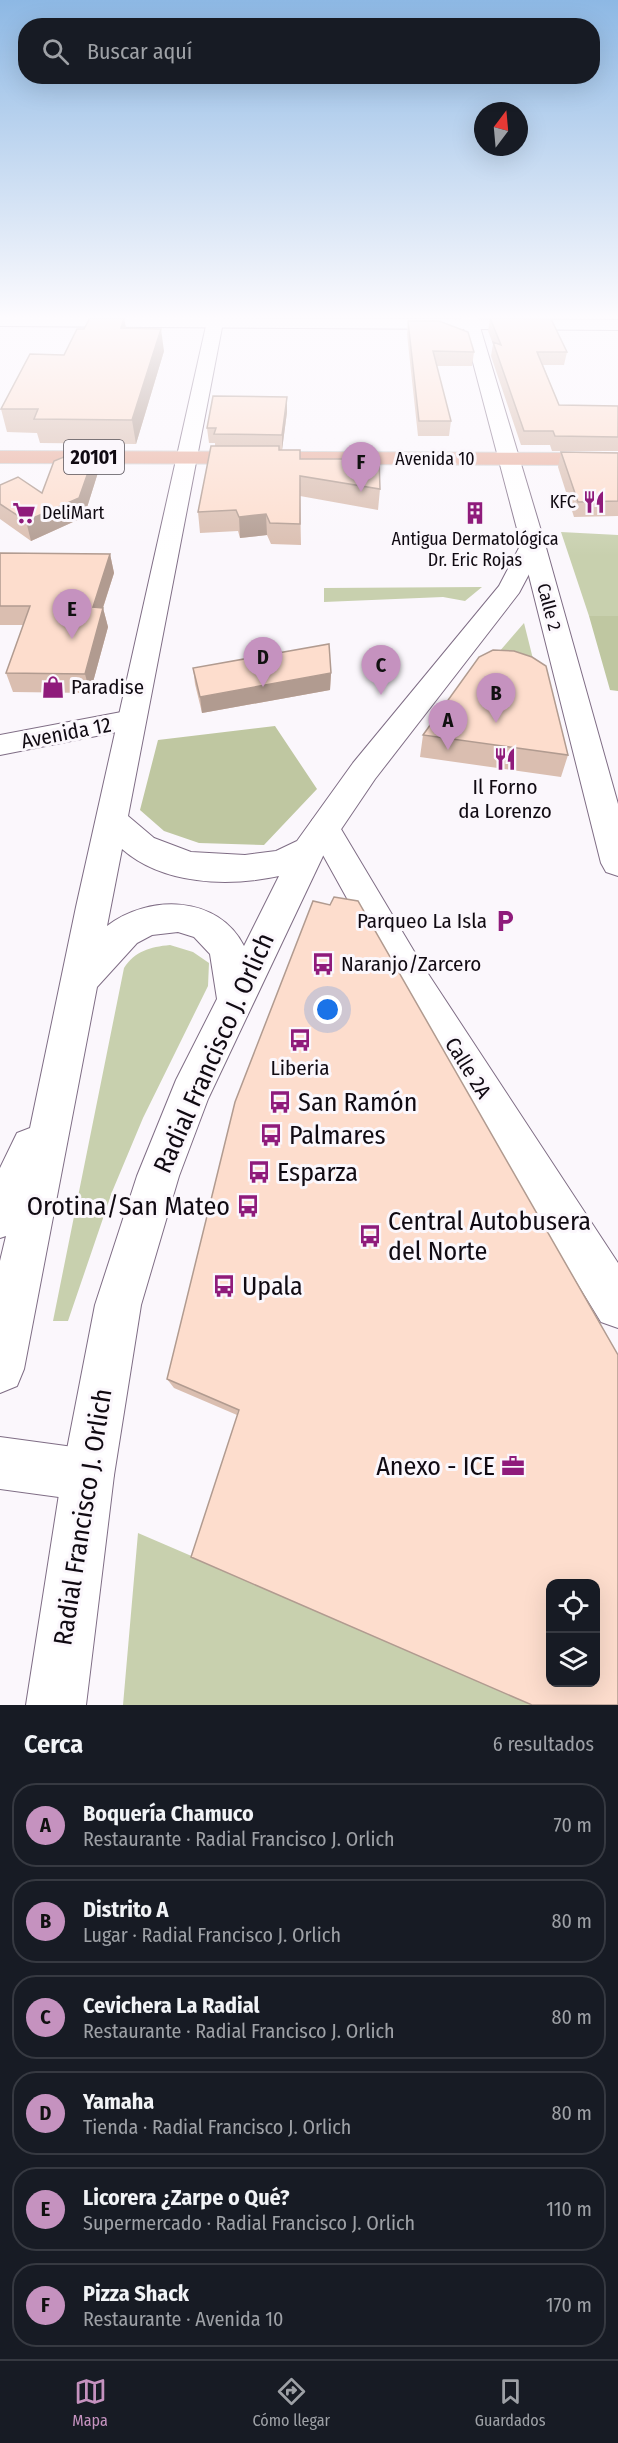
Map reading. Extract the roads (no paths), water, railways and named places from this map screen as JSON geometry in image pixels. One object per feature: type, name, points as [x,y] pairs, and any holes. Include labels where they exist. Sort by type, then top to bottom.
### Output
[{"type":"main road","name":"Avenida 10","points":[[0,457],[618,459]]},
{"type":"street","points":[[0,1369],[59,1089],[111,819],[200,397]]},
{"type":"street","name":"Calle 2","points":[[491,397],[533,544],[618,863]]},
{"type":"street","name":"Radial Francisco J. Orlich","points":[[56,1705],[88,1475],[118,1305],[158,1176],[190,1094],[235,997],[316,839],[364,771],[510,588],[533,544]]},
{"type":"street","name":"Avenida 12","points":[[0,745],[132,720]]},
{"type":"street","points":[[111,819],[147,850],[192,866],[241,868],[279,863],[316,839]]},
{"type":"street","name":"Calle 2A","points":[[316,839],[408,975],[618,1305]]},
{"type":"street","points":[[79,981],[114,941],[132,928],[174,915],[194,920],[211,930],[226,948],[232,963],[235,997]]},
{"type":"street","points":[[0,1216],[59,1089]]},
{"type":"street","points":[[0,1463],[88,1475]]},
{"type":"place","name":"Pizza Shack","points":[[361,492]]},
{"type":"place","name":"KFC","points":[[594,502]]},
{"type":"place","name":"DeliMart","points":[[24,513]]},
{"type":"place","name":"Antigua Dermatológica Dr. Eric Rojas","points":[[475,513]]},
{"type":"place","name":"Licorera ¿Zarpe o Qué?","points":[[72,639]]},
{"type":"place","name":"Paradise","points":[[53,687]]},
{"type":"place","name":"Yamaha","points":[[263,687]]},
{"type":"place","name":"Cevichera La Radial","points":[[381,695]]},
{"type":"place","name":"Distrito A","points":[[496,723]]},
{"type":"place","name":"Boquería Chamuco","points":[[448,750]]},
{"type":"place","name":"Il Forno da Lorenzo","points":[[505,759]]},
{"type":"place","name":"Parqueo La Isla","points":[[505,921]]},
{"type":"place","name":"Naranjo/Zarcero","points":[[323,964]]},
{"type":"place","name":"Liberia","points":[[300,1040]]},
{"type":"place","name":"San Ramón","points":[[280,1102]]},
{"type":"place","name":"Palmares","points":[[271,1135]]},
{"type":"place","name":"Esparza","points":[[259,1172]]},
{"type":"place","name":"Orotina/San Mateo","points":[[248,1206]]},
{"type":"place","name":"Central Autobusera del Norte","points":[[370,1236]]},
{"type":"place","name":"Upala","points":[[224,1286]]},
{"type":"place","name":"Anexo - ICE","points":[[513,1466]]}]
